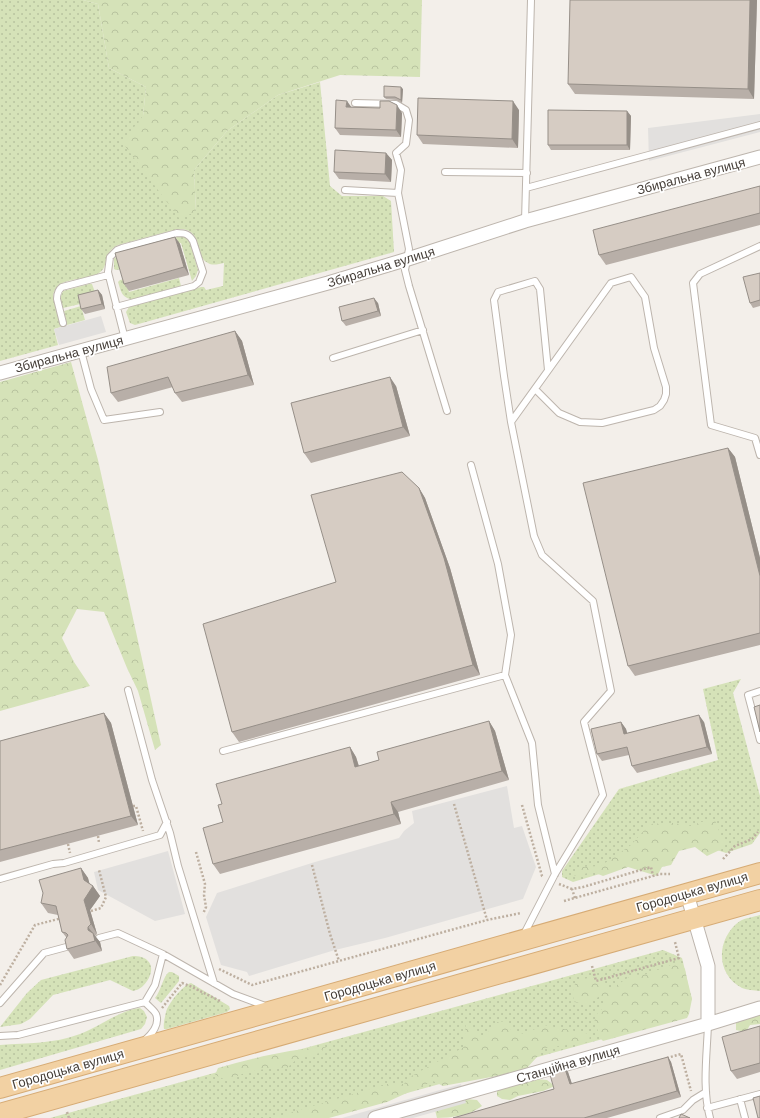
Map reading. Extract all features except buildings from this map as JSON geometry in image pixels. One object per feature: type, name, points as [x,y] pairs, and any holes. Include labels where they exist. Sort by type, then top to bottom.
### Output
[{"type":"main road","name":"Городоцька вулиця","points":[[0,1088],[760,873]]},
{"type":"main road","name":"Городоцька вулиця","points":[[0,1114],[760,900]]},
{"type":"street","name":"Збиральна вулиця","points":[[0,373],[328,283],[525,221],[760,157]]},
{"type":"street","points":[[687,894],[708,966],[708,1024]]},
{"type":"street","name":"Станційна вулиця","points":[[375,1118],[760,1008]]},
{"type":"lane","points":[[525,221],[530,0]]},
{"type":"lane","points":[[355,103],[396,104],[406,110],[409,120],[406,144],[396,153],[388,153]]},
{"type":"lane","points":[[526,188],[760,125]]},
{"type":"lane","points":[[396,153],[401,170],[398,193],[409,249],[405,270],[447,411]]},
{"type":"lane","points":[[445,172],[527,174]]},
{"type":"lane","points":[[345,190],[398,193]]},
{"type":"lane","points":[[116,307],[194,286],[199,282],[203,272],[193,240],[187,234],[182,233],[117,250],[110,257],[108,275],[116,307],[125,339]]},
{"type":"lane","points":[[760,246],[700,274],[693,283],[711,425],[755,438],[760,456]]},
{"type":"lane","points":[[63,323],[57,299],[57,295],[62,286],[108,275]]},
{"type":"lane","points":[[511,422],[611,283],[631,277],[645,297],[654,348],[666,387],[666,394],[660,406],[654,410],[602,423],[580,422],[559,413],[535,389]]},
{"type":"lane","points":[[521,941],[555,874],[603,795],[584,722],[611,691],[593,601],[542,555],[534,536],[511,422],[504,376],[494,300],[498,292],[535,281],[540,289],[548,370]]},
{"type":"lane","points":[[333,358],[423,330]]},
{"type":"lane","points":[[81,351],[91,388],[104,420],[160,412]]},
{"type":"lane","points":[[471,465],[498,564],[511,635],[505,675],[532,743],[538,805],[555,874]]},
{"type":"lane","points":[[224,751],[505,675]]},
{"type":"lane","points":[[128,690],[152,780],[167,822],[178,866],[214,983]]},
{"type":"lane","points":[[760,691],[748,695],[760,740]]},
{"type":"lane","points":[[0,878],[53,864],[64,863],[160,835],[167,822]]},
{"type":"lane","points":[[99,938],[118,933],[163,954],[233,994],[277,1010]]},
{"type":"lane","points":[[0,1003],[44,953],[70,946]]},
{"type":"lane","points":[[0,1036],[18,1035],[145,1002],[155,985],[163,954]]},
{"type":"lane","points":[[125,1053],[152,1034],[158,1022],[156,1014],[145,1002]]},
{"type":"lane","points":[[708,1024],[706,1092],[707,1108],[710,1118]]},
{"type":"lane","points":[[660,1118],[683,1110],[693,1100],[706,1092]]},
{"type":"lane","points":[[707,1108],[760,1094]]},
{"type":"lane","points":[[740,1099],[745,1118]]},
{"type":"path","points":[[454,804],[487,920]]},
{"type":"path","points":[[723,859],[734,846],[752,839],[758,832]]},
{"type":"path","points":[[68,844],[71,854]]},
{"type":"path","points":[[196,852],[205,884],[204,895],[206,907],[201,919]]},
{"type":"path","points":[[312,865],[338,961]]},
{"type":"path","points":[[575,898],[572,889],[651,867],[653,876]]},
{"type":"path","points":[[91,911],[101,908],[106,897],[99,870]]},
{"type":"path","points":[[564,901],[653,876],[670,874]]},
{"type":"path","points":[[216,967],[252,985],[521,912]]},
{"type":"path","points":[[0,985],[35,925],[63,918]]},
{"type":"path","points":[[592,966],[596,981],[680,958],[675,942]]},
{"type":"path","points":[[162,1008],[182,983],[220,1001]]},
{"type":"path","points":[[666,1058],[681,1054],[693,1100]]},
{"type":"path","points":[[67,1112],[69,1118]]},
{"type":"green space","points":[[0,0],[83,0],[98,4],[109,68],[146,87],[143,116],[196,212],[194,170],[227,131],[278,95],[320,82],[330,186],[342,196],[383,196],[391,201],[394,252],[135,325],[130,323],[126,312],[129,307],[201,287],[204,287],[206,290],[223,286],[224,263],[211,264],[203,259],[200,255],[195,237],[192,233],[186,230],[178,229],[118,245],[109,252],[104,267],[99,273],[93,276],[60,284],[56,289],[53,295],[61,327],[54,329],[58,345],[0,361]]},
{"type":"green space","points":[[83,0],[422,0],[420,77],[340,75],[278,95],[227,131],[194,170],[196,212],[179,218],[122,142],[143,116],[146,87],[109,68],[98,4]]},
{"type":"green space","points":[[181,236],[185,237],[190,242],[198,270],[192,281],[181,243],[120,260],[122,269],[114,269],[114,259],[121,252]]},
{"type":"green space","points":[[179,278],[181,286],[133,299],[126,298],[124,296],[118,282],[125,279],[129,292]]},
{"type":"green space","points":[[92,284],[96,295],[80,304],[63,308],[60,298],[63,291]]},
{"type":"green space","points":[[81,306],[85,320],[67,325],[64,311]]},
{"type":"green space","points":[[71,362],[98,460],[161,745],[155,750],[138,691],[104,612],[77,609],[62,638],[74,662],[90,686],[0,711],[0,382]]},
{"type":"green space","points":[[741,679],[733,693],[760,796],[760,833],[752,844],[726,853],[699,844],[573,882],[562,877],[562,871],[619,789],[718,760],[703,689]]},
{"type":"green space","points":[[715,820],[722,839],[726,843],[724,848],[707,856],[695,847],[679,851],[671,865],[662,867],[657,876],[628,867],[603,876],[593,872],[574,876],[576,871],[582,867],[600,866],[608,861],[631,845],[650,824],[672,823],[691,826],[701,822]]},
{"type":"green space","points":[[760,915],[760,991],[742,988],[733,982],[723,965],[722,956],[726,937],[732,928],[742,920]]},
{"type":"green space","points":[[663,950],[682,958],[692,999],[682,1017],[317,1118],[50,1118]]},
{"type":"green space","points":[[133,956],[141,957],[147,960],[151,969],[148,979],[142,987],[137,990],[133,991],[110,980],[53,995],[30,1019],[21,1024],[0,1027],[27,993],[41,980]]},
{"type":"green space","points":[[678,961],[685,969],[692,999],[687,1018],[603,1041],[599,1037],[596,1022],[594,1022],[598,1012],[604,1005],[601,995],[589,1003],[574,1002],[573,989],[581,980],[599,977],[611,989],[632,975],[651,974],[656,970],[663,969]]},
{"type":"green space","points":[[169,972],[179,976],[179,981],[161,1003],[155,998]]},
{"type":"green space","points":[[191,983],[229,1006],[230,1009],[227,1012],[164,1029],[166,1012],[170,1004],[180,991]]},
{"type":"green space","points":[[140,1008],[144,1011],[147,1017],[145,1024],[141,1029],[0,1070],[0,1045],[60,1040],[87,1031],[132,1009]]},
{"type":"green space","points":[[760,1014],[760,1024],[750,1025],[746,1032],[736,1030],[736,1023]]},
{"type":"green space","points":[[508,1021],[511,1030],[524,1034],[544,1025],[590,1034],[589,1042],[545,1048],[527,1068],[518,1072],[443,1086],[433,1081],[387,1102],[329,1118],[272,1118],[387,1084],[404,1084],[408,1078],[464,1047],[466,1022],[482,1039],[497,1022]]},
{"type":"green space","points":[[326,1047],[320,1053],[298,1058],[287,1068],[264,1069],[249,1072],[228,1081],[215,1075],[218,1068],[271,1054]]},
{"type":"green space","points":[[535,1079],[547,1080],[555,1086],[543,1091],[518,1096],[510,1100],[502,1099],[497,1096],[497,1089]]},
{"type":"green space","points":[[466,1099],[477,1100],[482,1106],[472,1112],[461,1115],[437,1118],[435,1110]]},
{"type":"shaded area","points":[[760,114],[760,132],[649,161],[648,128]]},
{"type":"shaded area","points":[[101,316],[106,332],[59,345],[54,329]]},
{"type":"shaded area","points":[[507,786],[514,828],[522,826],[536,867],[523,899],[385,938],[335,950],[249,976],[247,972],[221,965],[206,917],[217,893],[315,862],[399,838],[404,831],[414,823],[412,811]]},
{"type":"shaded area","points":[[168,851],[185,914],[155,921],[98,890],[94,872]]},
{"type":"shaded area","points":[[461,1084],[466,1103],[413,1118],[342,1118]]}]
